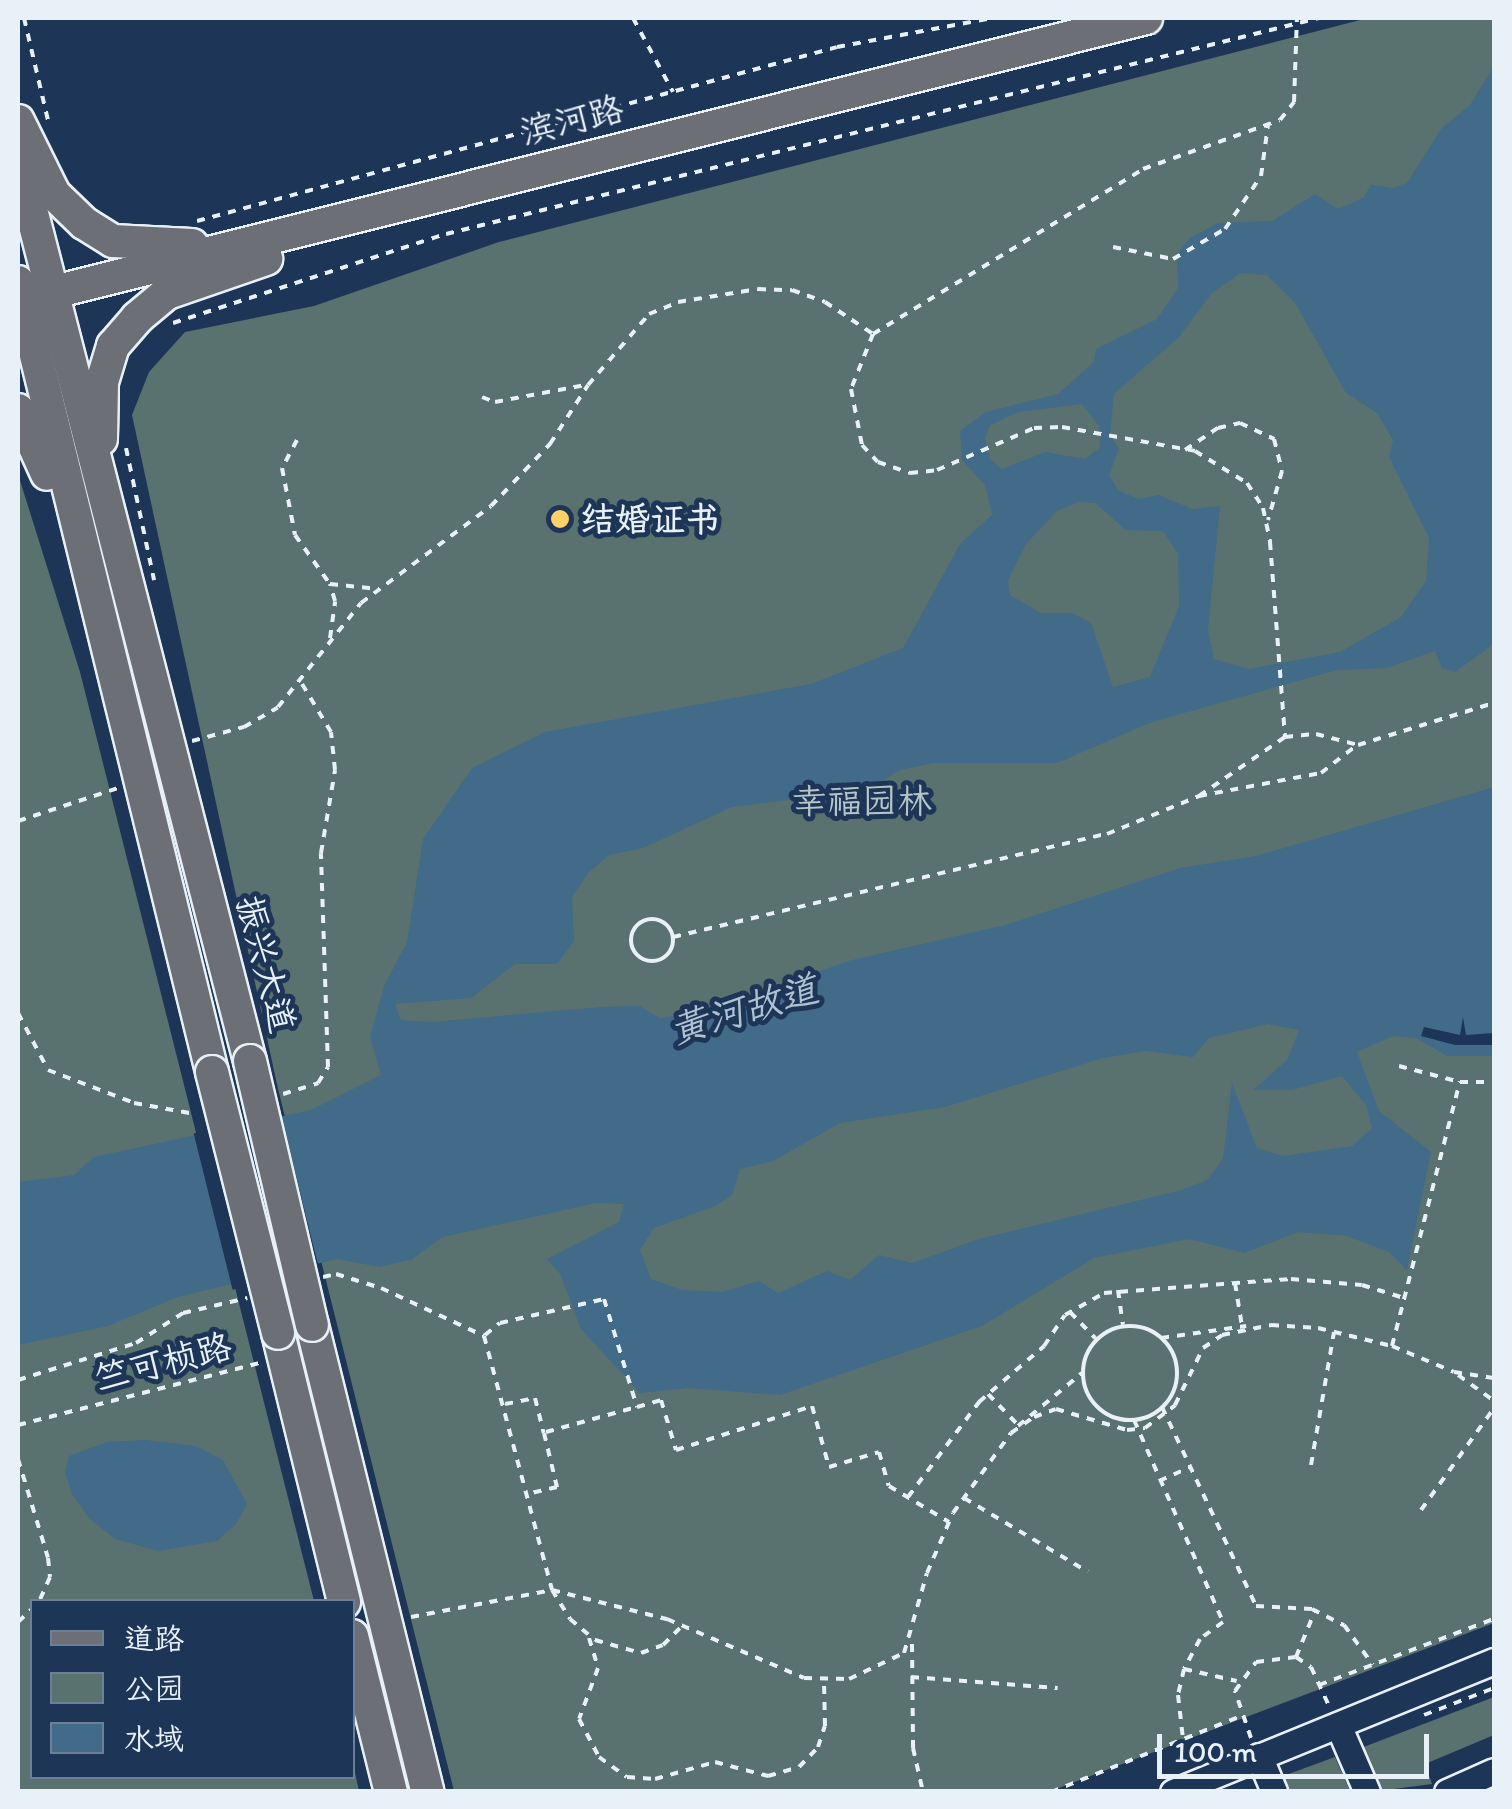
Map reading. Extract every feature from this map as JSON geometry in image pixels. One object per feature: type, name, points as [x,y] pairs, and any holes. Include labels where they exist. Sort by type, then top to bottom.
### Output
[{"type":"main road","name":"滨河路","points":[[27,294],[1146,18]]},
{"type":"main road","points":[[33,121],[54,194],[113,242],[186,246],[403,204]]},
{"type":"main road","name":"振兴大道","points":[[18,159],[27,294],[104,634],[343,1599]]},
{"type":"main road","points":[[142,589],[98,421],[114,346],[167,292],[340,239],[403,204]]},
{"type":"main road","name":"振兴大道","points":[[27,294],[142,589],[181,737],[250,1061],[312,1325],[428,1792]]},
{"type":"main road","points":[[18,410],[34,437],[104,634]]},
{"type":"main road","points":[[355,1648],[391,1792]]},
{"type":"street","points":[[1173,1792],[1494,1661]]},
{"type":"street","points":[[1338,1724],[1367,1792]]},
{"type":"street","points":[[1259,1756],[1274,1792]]},
{"type":"street","points":[[1447,1792],[1494,1771]]},
{"type":"path","points":[[24,18],[33,121]]},
{"type":"path","points":[[633,18],[673,92]]},
{"type":"path","points":[[186,223],[837,47],[992,18]]},
{"type":"path","points":[[162,329],[432,238],[1319,18]]},
{"type":"path","points":[[1284,737],[1266,523],[1247,483],[1222,463],[1185,450],[1094,433],[1034,428],[937,470],[910,473],[878,462],[862,445],[850,389],[872,334],[1143,169],[1268,125],[1294,102],[1297,21]]},
{"type":"path","points":[[1113,247],[1140,257],[1173,259],[1205,243],[1238,216],[1254,192],[1268,125]]},
{"type":"path","points":[[181,737],[258,721],[302,684],[329,640],[382,589],[491,506],[550,444],[588,385],[649,314],[716,294],[792,290],[872,334]]},
{"type":"path","points":[[482,397],[495,402],[588,385]]},
{"type":"path","points":[[1185,450],[1240,423],[1274,439],[1280,489],[1266,523]]},
{"type":"path","points":[[297,440],[282,468],[289,520],[330,584],[335,601],[329,640]]},
{"type":"path","points":[[125,445],[142,589]]},
{"type":"path","points":[[330,584],[382,589]]},
{"type":"path","points":[[672,937],[1107,834],[1199,796],[1321,773],[1358,744],[1494,703]]},
{"type":"path","points":[[1199,796],[1284,737],[1316,734],[1358,744]]},
{"type":"path","points":[[18,821],[140,781]]},
{"type":"path","points":[[654,919],[672,937],[666,955],[654,961],[640,958],[631,940],[635,927],[654,919]]},
{"type":"path","points":[[1399,1066],[1460,1082],[1494,1082]]},
{"type":"path","points":[[1392,1346],[1460,1082]]},
{"type":"path","points":[[318,1278],[336,1274],[381,1288],[484,1336],[552,1590],[587,1634],[598,1668],[579,1718],[599,1757],[627,1777],[655,1779],[715,1762],[768,1776],[799,1767],[818,1747],[825,1726],[824,1681]]},
{"type":"path","points":[[908,1497],[988,1394],[1044,1346],[1070,1312],[1118,1290],[1162,1293],[1235,1283],[1332,1282],[1404,1298]]},
{"type":"path","points":[[1235,1283],[1242,1326]]},
{"type":"path","points":[[1118,1290],[1123,1326]]},
{"type":"path","points":[[18,1380],[136,1343],[183,1313],[265,1293]]},
{"type":"path","points":[[484,1336],[500,1323],[604,1299],[637,1407]]},
{"type":"path","points":[[1070,1312],[1096,1340]]},
{"type":"path","points":[[1012,1433],[1056,1409],[1135,1429],[1168,1413],[1203,1348],[1222,1335],[1271,1325]]},
{"type":"path","points":[[923,1792],[914,1748],[911,1677],[912,1639],[926,1573],[964,1498],[1018,1426],[1082,1372],[1096,1340],[1123,1326],[1162,1338],[1271,1325],[1334,1332],[1392,1346],[1454,1372],[1494,1378]]},
{"type":"path","points":[[1311,1465],[1334,1332]]},
{"type":"path","points":[[1082,1372],[1099,1409],[1134,1420],[1162,1407],[1177,1370],[1162,1338]]},
{"type":"path","name":"竺可桢路","points":[[18,1425],[280,1345]]},
{"type":"path","points":[[1420,1510],[1494,1405],[1454,1372]]},
{"type":"path","points":[[988,1394],[1018,1426]]},
{"type":"path","points":[[504,1404],[535,1398],[558,1487],[527,1494]]},
{"type":"path","points":[[544,1433],[661,1400],[676,1450],[812,1406],[829,1467],[880,1452],[890,1486],[949,1522]]},
{"type":"path","points":[[1162,1407],[1256,1606],[1315,1610],[1344,1625],[1373,1665]]},
{"type":"path","points":[[1134,1420],[1223,1622],[1200,1639],[1184,1669],[1178,1694],[1183,1739]]},
{"type":"path","points":[[18,1459],[48,1558],[50,1576],[40,1599]]},
{"type":"path","points":[[1158,1481],[1192,1466]]},
{"type":"path","points":[[964,1498],[1088,1572]]},
{"type":"path","points":[[387,1625],[552,1590],[682,1626],[778,1670],[824,1681],[888,1666],[912,1639]]},
{"type":"path","points":[[1296,1657],[1315,1610]]},
{"type":"path","points":[[1320,1685],[1494,1619]]},
{"type":"path","points":[[587,1634],[619,1651],[641,1653],[664,1645],[682,1626]]},
{"type":"path","points":[[1237,1680],[1256,1662],[1296,1657]]},
{"type":"path","points":[[1296,1657],[1320,1685],[1338,1724]]},
{"type":"path","points":[[1184,1669],[1237,1680]]},
{"type":"path","points":[[911,1677],[1058,1688]]},
{"type":"path","points":[[1237,1680],[1242,1716],[1259,1756]]},
{"type":"path","points":[[1050,1792],[1242,1716]]},
{"type":"green space","name":"幸福园林","points":[[1368,18],[1494,18],[1494,1623],[1051,1791],[454,1791],[278,1089],[132,415],[149,372],[185,332],[314,306],[499,242]]},
{"type":"green space","points":[[18,474],[80,672],[313,1599],[30,1599],[30,1779],[355,1779],[355,1773],[359,1791],[18,1791]]},
{"type":"green space","points":[[1494,1697],[1494,1735],[1425,1764],[1432,1784],[1378,1791],[1361,1748]]},
{"type":"green space","points":[[1335,1757],[1350,1791],[1290,1791],[1283,1776]]},
{"type":"water","name":"黄河故道","points":[[1494,66],[1494,644],[1455,672],[1442,668],[1435,651],[1387,668],[1337,670],[1152,722],[1057,763],[934,763],[900,770],[847,803],[796,799],[732,807],[643,848],[609,855],[588,873],[572,897],[574,941],[557,964],[515,964],[471,998],[395,1004],[401,1020],[432,1022],[601,1007],[640,1006],[660,1018],[703,1011],[852,960],[1005,925],[1180,868],[1256,856],[1494,787],[1494,1056],[1447,1056],[1416,1038],[1393,1036],[1357,1052],[1379,1111],[1431,1152],[1407,1270],[1389,1252],[1347,1236],[1298,1232],[1244,1253],[1189,1239],[1094,1258],[982,1326],[780,1395],[689,1388],[640,1393],[581,1329],[560,1274],[547,1259],[619,1222],[624,1204],[596,1203],[443,1237],[412,1259],[380,1267],[337,1259],[178,1297],[108,1326],[18,1345],[18,1182],[74,1175],[94,1157],[311,1110],[381,1075],[370,1037],[384,986],[407,942],[423,839],[472,768],[545,732],[811,684],[903,648],[960,544],[992,515],[985,485],[962,460],[960,431],[986,412],[1058,394],[1094,362],[1096,349],[1157,319],[1178,288],[1177,254],[1190,238],[1218,223],[1272,221],[1315,194],[1338,209],[1363,198],[1371,185],[1393,188],[1407,183],[1441,129],[1470,105]],"holes":[[[1241,273],[1267,275],[1295,303],[1346,393],[1377,413],[1393,440],[1389,457],[1429,538],[1426,581],[1401,617],[1340,652],[1249,669],[1214,659],[1208,630],[1220,506],[1192,509],[1159,495],[1138,499],[1118,490],[1109,475],[1119,449],[1110,434],[1114,394],[1179,337],[1212,293]],[[1082,404],[1099,426],[1100,448],[1085,459],[1045,452],[1002,469],[990,459],[985,438],[990,425],[1019,412]],[[1078,502],[1095,503],[1126,530],[1163,531],[1178,554],[1179,606],[1150,677],[1113,687],[1091,623],[1072,613],[1041,613],[1010,595],[1008,580],[1026,544],[1057,511]],[[1268,1024],[1299,1030],[1287,1060],[1253,1090],[1292,1090],[1342,1076],[1366,1105],[1372,1128],[1352,1146],[1283,1156],[1257,1148],[1232,1083],[1223,1159],[1207,1180],[1182,1190],[979,1239],[912,1263],[879,1255],[850,1280],[827,1271],[778,1293],[759,1281],[722,1292],[682,1290],[651,1279],[640,1250],[654,1228],[715,1206],[732,1195],[740,1169],[773,1161],[840,1123],[945,1107],[1103,1058],[1145,1051],[1193,1057],[1209,1038]]]},
{"type":"water","points":[[146,1440],[196,1446],[223,1460],[247,1504],[236,1524],[217,1541],[158,1551],[115,1539],[89,1518],[72,1494],[65,1472],[69,1456],[107,1442]]},
{"type":"pier","points":[[1463,1017],[1466,1035],[1494,1033],[1494,1045],[1455,1045],[1421,1036],[1424,1027],[1460,1035]]},
{"type":"pier","points":[[280,1112],[319,1268],[233,1290],[194,1134]]},
{"type":"place","name":"结婚证书","points":[[560,519]]}]
